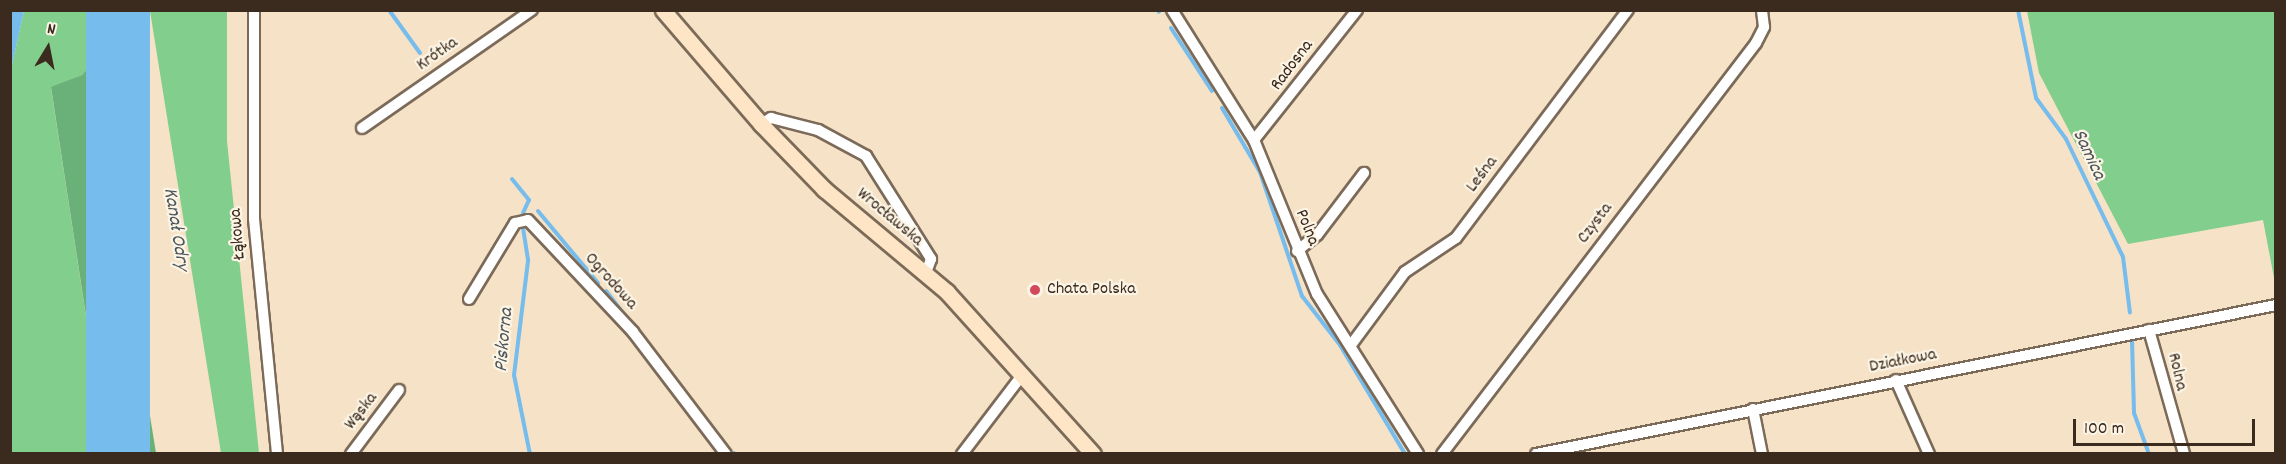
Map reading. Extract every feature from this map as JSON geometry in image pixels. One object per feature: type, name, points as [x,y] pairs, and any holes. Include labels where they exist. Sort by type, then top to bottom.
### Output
[{"type":"main road","name":"Wrocławska","points":[[663,10],[761,124],[824,189],[926,273],[1023,374],[1093,453]]},
{"type":"street","name":"Łąkowa","points":[[254,10],[254,219],[277,453]]},
{"type":"street","name":"Krótka","points":[[362,128],[532,10]]},
{"type":"street","name":"Radosna","points":[[1254,140],[1357,10]]},
{"type":"street","name":"Leśna","points":[[1351,345],[1405,272],[1456,238],[1628,10]]},
{"type":"street","name":"Czysta","points":[[1442,453],[1756,43],[1764,27],[1762,10]]},
{"type":"street","name":"Polna","points":[[1172,11],[1254,140],[1297,251],[1351,345],[1418,453]]},
{"type":"street","points":[[761,124],[771,118],[818,130],[866,156],[931,259],[926,273]]},
{"type":"street","points":[[1297,251],[1317,236],[1364,173]]},
{"type":"street","name":"Ogrodowa","points":[[469,299],[515,223],[528,220],[633,332],[726,453]]},
{"type":"street","name":"Działkowa","points":[[1536,453],[2276,305]]},
{"type":"street","name":"Rolna","points":[[2149,330],[2184,453]]},
{"type":"street","points":[[962,453],[1023,374]]},
{"type":"street","points":[[1896,380],[1929,453]]},
{"type":"street","name":"Wąska","points":[[351,453],[399,390]]},
{"type":"street","points":[[1753,409],[1762,453]]},
{"type":"green space","points":[[24,11],[86,11],[94,61],[82,75],[51,88],[107,454],[10,453],[11,69]]},
{"type":"green space","points":[[150,11],[227,11],[227,141],[259,453],[221,453]]},
{"type":"green space","points":[[2027,11],[2275,11],[2275,283],[2263,220],[2128,244],[2039,73]]},
{"type":"green space","points":[[94,61],[156,453],[107,453],[51,87],[82,75]]},
{"type":"water","points":[[10,11],[24,11],[11,69]]},
{"type":"water","points":[[86,11],[150,11],[150,454],[86,454]]},
{"type":"waterway","name":"Piskorna","points":[[389,10],[420,53]]},
{"type":"waterway","name":"Samica","points":[[2018,10],[2036,98],[2066,139],[2123,257],[2130,313]]},
{"type":"waterway","points":[[1171,28],[1212,91]]},
{"type":"waterway","points":[[1222,108],[1260,172],[1302,296],[1340,345],[1405,454]]},
{"type":"waterway","name":"Piskorna","points":[[512,179],[529,200],[523,213]]},
{"type":"waterway","points":[[538,211],[598,283]]},
{"type":"waterway","name":"Piskorna","points":[[523,228],[528,261],[514,375],[530,454]]},
{"type":"waterway","points":[[606,291],[626,317]]},
{"type":"waterway","name":"Samica","points":[[2132,340],[2134,413],[2149,454]]},
{"type":"place","name":"Chata Polska","points":[[1035,290]]},
{"type":"water label","name":"Kanał Odry","points":[[175,229]]}]
